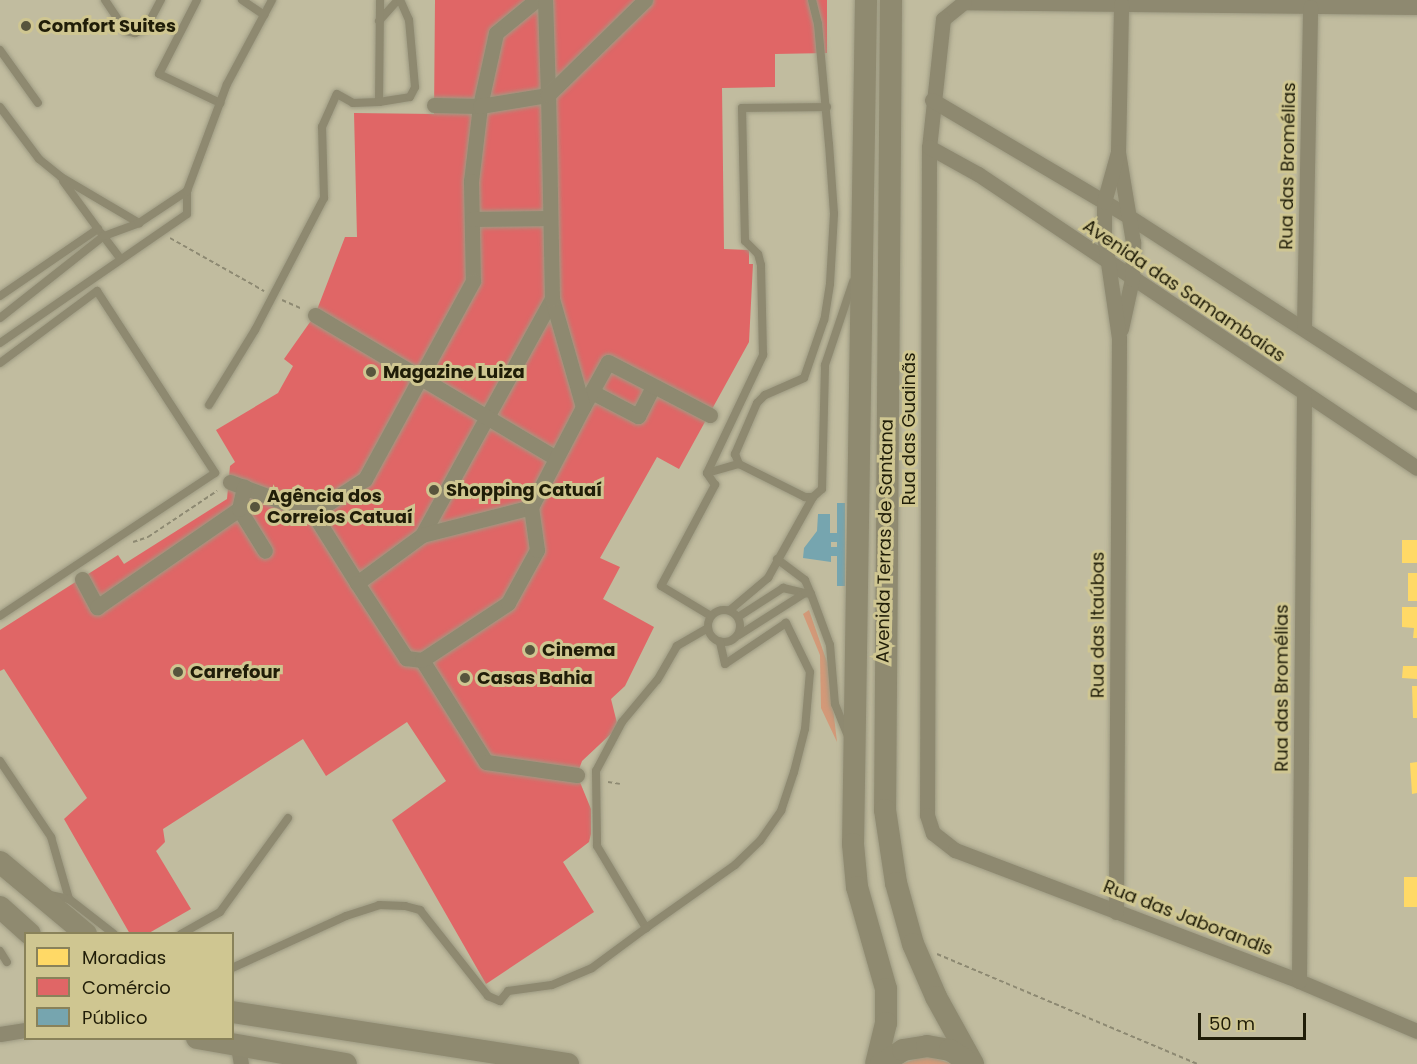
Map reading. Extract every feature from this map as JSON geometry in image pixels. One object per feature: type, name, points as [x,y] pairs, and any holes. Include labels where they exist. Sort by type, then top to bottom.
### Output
[{"type":"street","points":[[313,513],[365,479],[474,281],[471,181],[480,106],[496,33],[537,0]]},
{"type":"street","points":[[545,0],[552,299],[583,407]]},
{"type":"street","points":[[434,105],[480,106],[548,95],[645,0]]},
{"type":"street","name":"Avenida Terras de Santana","points":[[866,0],[859,263],[854,867],[886,989],[886,1023],[876,1064]]},
{"type":"street","name":"Avenida Terras de Santana","points":[[891,0],[884,790],[896,883],[913,944],[936,997],[972,1064]]},
{"type":"street","name":"Rua das Guainãs","points":[[944,843],[933,832],[927,815],[929,147],[940,29],[949,12],[964,2],[1121,4]]},
{"type":"street","points":[[1121,4],[1417,8]]},
{"type":"street","name":"Rua das Itaúbas","points":[[1119,338],[1132,279],[1128,216],[1118,152],[1121,4]]},
{"type":"street","name":"Rua das Bromélias","points":[[1304,326],[1310,7]]},
{"type":"street","name":"Avenida das Samambaias","points":[[932,100],[1128,216],[1304,326],[1417,402]]},
{"type":"street","name":"Avenida das Samambaias","points":[[929,147],[978,174],[1304,395],[1417,468]]},
{"type":"street","name":"Rua das Itaúbas","points":[[1116,912],[1119,338],[1107,262],[1104,202],[1118,152]]},
{"type":"street","points":[[472,219],[550,218]]},
{"type":"street","points":[[422,535],[552,299]]},
{"type":"street","points":[[315,315],[556,458]]},
{"type":"street","points":[[266,551],[239,509],[237,484],[313,513],[406,658],[422,660],[508,603],[537,550],[531,507],[608,362],[710,415]]},
{"type":"street","points":[[592,392],[638,416],[653,387]]},
{"type":"street","name":"Rua das Bromélias","points":[[1299,981],[1304,395]]},
{"type":"street","points":[[357,583],[422,535],[531,507]]},
{"type":"street","points":[[82,579],[97,607],[239,509]]},
{"type":"street","points":[[422,660],[486,762],[577,775]]},
{"type":"street","name":"Rua das Jaborandis","points":[[944,843],[1116,912],[1299,981],[1417,1031]]},
{"type":"street","points":[[0,862],[85,932]]},
{"type":"street","points":[[0,881],[36,892]]},
{"type":"street","points":[[0,907],[29,932]]},
{"type":"street","points":[[234,1012],[568,1064]]},
{"type":"street","points":[[0,1035],[24,1030]]},
{"type":"street","points":[[202,1040],[240,1056],[346,1064]]},
{"type":"street","points":[[881,1064],[903,1050],[927,1046],[950,1050],[972,1064]]},
{"type":"lane","points":[[105,0],[126,31],[135,33],[146,28],[161,0]]},
{"type":"lane","points":[[197,0],[159,74],[220,103]]},
{"type":"lane","points":[[242,0],[253,2],[264,15]]},
{"type":"lane","points":[[0,343],[118,257],[160,233],[187,213],[187,191],[220,103],[272,0]]},
{"type":"lane","points":[[379,102],[380,0]]},
{"type":"lane","points":[[209,405],[272,296],[324,198],[322,127],[337,94],[353,103],[379,102],[410,97],[416,87],[410,20],[399,0],[379,21]]},
{"type":"lane","points":[[739,464],[736,450],[757,403],[765,394],[799,383],[824,320],[834,253],[827,107],[812,0]]},
{"type":"lane","points":[[0,50],[38,103]]},
{"type":"lane","points":[[0,107],[39,159],[61,177],[139,223]]},
{"type":"lane","points":[[707,473],[763,355],[761,265],[758,254],[745,241],[742,108],[827,107]]},
{"type":"lane","points":[[61,177],[118,257]]},
{"type":"lane","points":[[0,318],[104,236],[139,223],[187,191]]},
{"type":"lane","points":[[0,296],[98,229]]},
{"type":"lane","points":[[707,473],[715,485],[661,586],[711,616],[730,610],[764,583],[813,497],[822,489],[825,366],[859,263]]},
{"type":"lane","points":[[0,363],[97,291],[215,473],[0,616]]},
{"type":"lane","points":[[847,480],[858,454]]},
{"type":"lane","points":[[707,473],[739,464],[799,495],[813,497]]},
{"type":"lane","points":[[847,552],[846,660],[855,688]]},
{"type":"lane","points":[[777,559],[805,580],[808,593],[830,645],[837,711],[854,750]]},
{"type":"lane","points":[[738,617],[783,588],[808,593]]},
{"type":"lane","points":[[720,642],[738,636],[808,593]]},
{"type":"lane","points":[[730,610],[738,617],[738,636]]},
{"type":"lane","points":[[646,928],[597,846],[596,771],[622,722],[657,680],[677,646],[708,628],[711,616]]},
{"type":"lane","points":[[234,967],[346,916],[379,905],[405,906],[420,910],[488,996],[500,1001],[508,991],[552,986],[592,968],[735,865],[760,841],[782,810],[805,729],[810,672],[786,623],[725,664],[720,642],[708,628]]},
{"type":"lane","points":[[0,761],[51,837],[69,898]]},
{"type":"lane","points":[[183,932],[219,912],[288,818]]},
{"type":"lane","points":[[36,892],[69,898],[113,932]]},
{"type":"lane","points":[[0,951],[7,962]]},
{"type":"path","points":[[160,233],[272,296],[315,315]]},
{"type":"path","points":[[128,544],[148,537],[237,484]]},
{"type":"path","points":[[913,944],[1197,1064]]},
{"type":"shaded area","points":[[809,610],[828,665],[837,742],[821,708],[820,655],[803,614]]},
{"type":"shaded area","points":[[930,1057],[953,1064],[901,1064],[919,1058]]},
{"type":"building: Moradias","points":[[1402,540],[1417,540],[1417,563],[1402,563]]},
{"type":"building: Moradias","points":[[1408,573],[1417,573],[1417,601],[1408,601]]},
{"type":"building: Moradias","points":[[1402,607],[1417,607],[1417,638],[1413,638],[1414,628],[1402,627]]},
{"type":"building: Moradias","points":[[1403,666],[1417,666],[1417,679],[1402,678]]},
{"type":"building: Moradias","points":[[1412,686],[1417,686],[1417,718],[1413,718]]},
{"type":"building: Moradias","points":[[1417,762],[1417,793],[1412,794],[1410,763]]},
{"type":"building: Moradias","points":[[1404,877],[1417,877],[1417,907],[1404,907]]},
{"type":"building: Comércio","name":"Shopping Catuaí","points":[[435,0],[827,0],[827,53],[775,54],[775,87],[722,88],[724,249],[749,250],[749,264],[753,264],[749,342],[679,469],[657,457],[600,558],[620,567],[603,599],[654,627],[625,686],[611,699],[617,723],[614,731],[582,761],[577,775],[591,809],[591,834],[589,842],[563,862],[594,912],[486,984],[392,820],[446,781],[407,722],[326,776],[303,739],[163,829],[165,842],[156,851],[191,909],[151,932],[129,932],[64,819],[87,798],[4,669],[0,671],[0,630],[118,555],[124,564],[227,499],[230,466],[235,462],[216,430],[278,393],[293,366],[284,359],[315,315],[345,237],[357,237],[354,113],[434,114]]},
{"type":"building: Público","points":[[837,503],[845,503],[845,586],[837,586],[837,556],[831,556],[831,562],[803,558],[804,548],[817,531],[818,514],[830,514],[830,533],[837,533]],"holes":[[[831,542],[837,542],[837,547],[831,547]]]},
{"type":"place","name":"Comfort Suites","points":[[26,26]]},
{"type":"place","name":"Magazine Luiza","points":[[371,372]]},
{"type":"place","name":"Shopping Catuaí","points":[[434,490]]},
{"type":"place","name":"Agência dos Correios Catuaí","points":[[255,507]]},
{"type":"place","name":"Cinema","points":[[530,650]]},
{"type":"place","name":"Carrefour","points":[[178,672]]},
{"type":"place","name":"Casas Bahia","points":[[465,678]]}]
